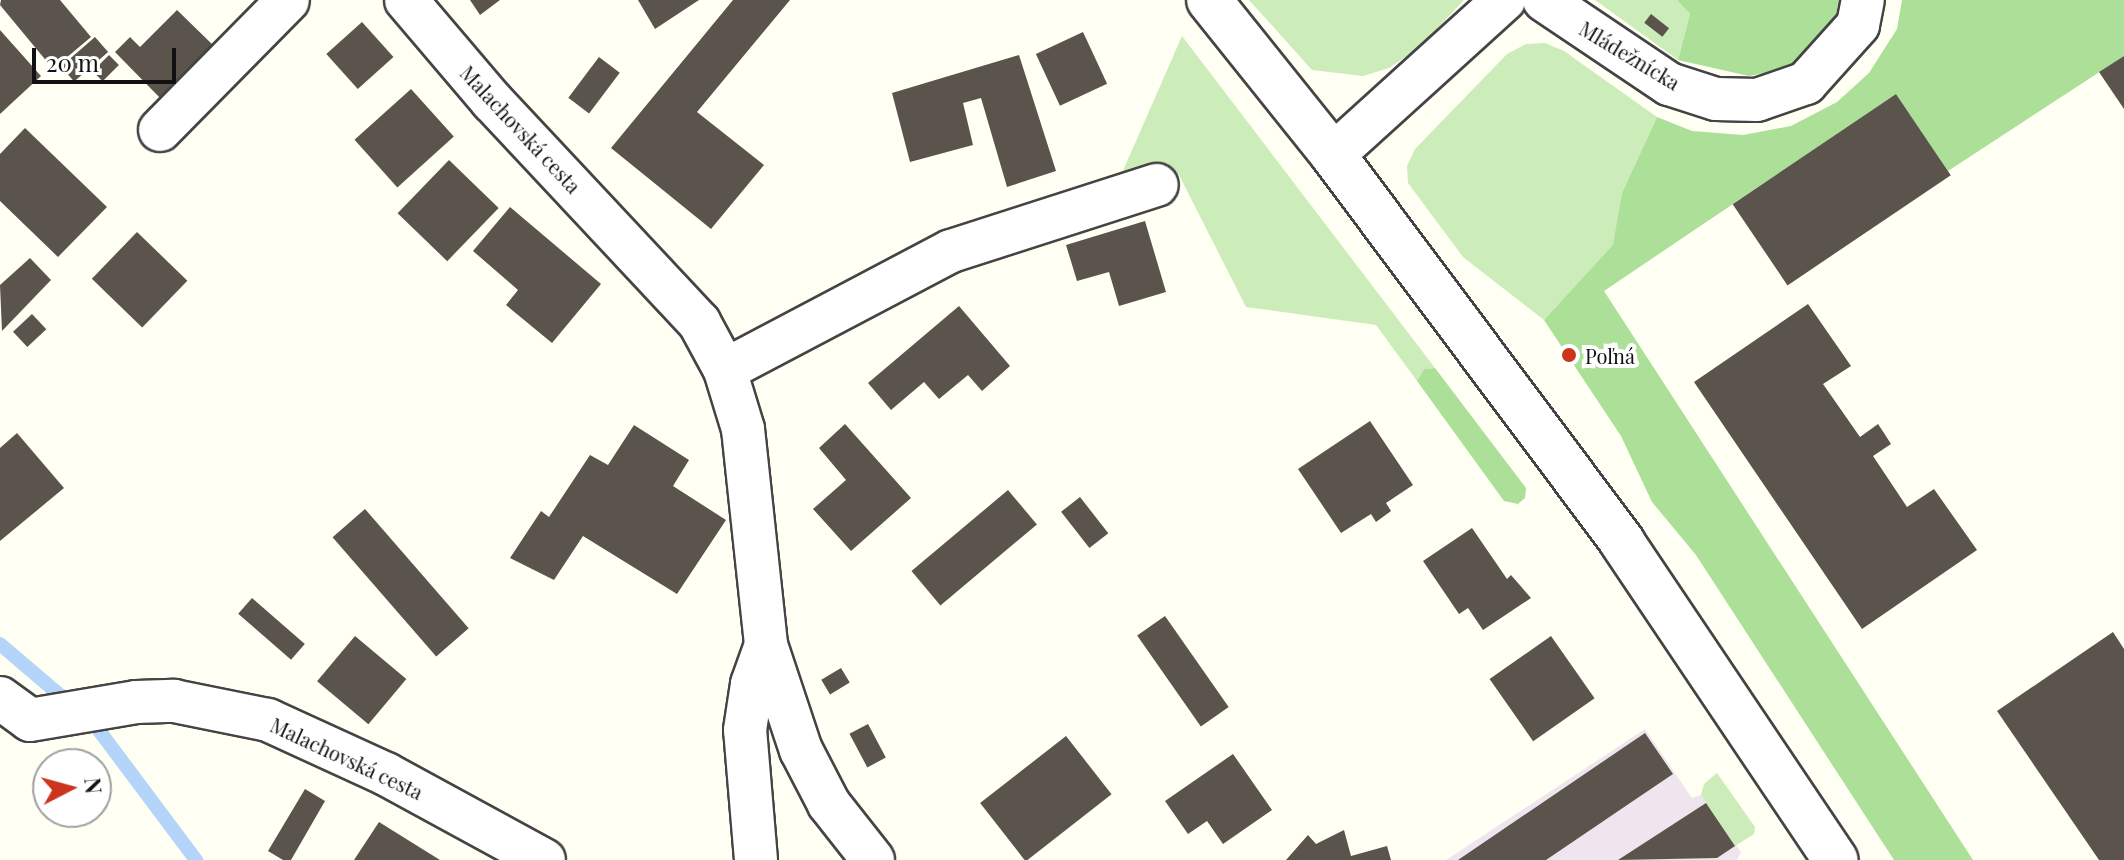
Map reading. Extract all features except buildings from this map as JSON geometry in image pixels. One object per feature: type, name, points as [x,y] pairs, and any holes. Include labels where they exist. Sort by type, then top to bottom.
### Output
[{"type":"street","points":[[160,130],[288,0]]},
{"type":"street","name":"Malachovská cesta","points":[[406,0],[492,101],[690,311],[725,370],[743,429],[766,645],[801,750],[829,804],[873,860]]},
{"type":"street","points":[[1209,0],[1333,155],[1691,639],[1836,860]]},
{"type":"street","points":[[1333,155],[1504,0]]},
{"type":"street","name":"Mládežnícka","points":[[1544,0],[1669,84],[1716,99],[1757,100],[1806,83],[1858,25],[1863,0]]},
{"type":"street","points":[[725,370],[951,251],[1157,185]]},
{"type":"street","name":"Malachovská cesta","points":[[756,860],[745,730],[752,684],[766,645]]},
{"type":"street","name":"Malachovská cesta","points":[[0,698],[30,720],[174,701],[268,720],[399,780],[544,860]]},
{"type":"shaded area","points":[[1645,729],[1692,798],[1701,795],[1741,852],[1737,860],[1446,860]]},
{"type":"green space","points":[[1249,0],[1464,0],[1420,47],[1389,68],[1363,76],[1312,70]]},
{"type":"green space","points":[[1595,0],[1677,0],[1690,14],[1678,60]]},
{"type":"green space","points":[[1677,0],[1842,0],[1834,22],[1811,52],[1785,69],[1749,76],[1678,60],[1690,14]]},
{"type":"green space","points":[[1902,0],[2124,0],[2124,56],[1948,171],[1896,94],[1604,291],[1973,860],[1894,860],[1696,555],[1652,502],[1621,436],[1544,320],[1613,245],[1622,193],[1657,117],[1692,131],[1743,135],[1791,126],[1837,102],[1869,73],[1897,29]]},
{"type":"green space","points":[[1182,36],[1435,368],[1424,369],[1417,381],[1376,325],[1246,307],[1178,173],[1156,166],[1122,173]]},
{"type":"green space","points":[[1545,43],[1564,51],[1657,117],[1622,193],[1614,245],[1544,320],[1463,257],[1408,183],[1407,166],[1415,149],[1507,54],[1526,44]]},
{"type":"green space","points":[[1435,368],[1526,488],[1525,498],[1518,504],[1504,501],[1417,381],[1424,369]]},
{"type":"green space","points":[[1717,773],[1755,827],[1754,834],[1735,846],[1701,795],[1704,784]]},
{"type":"waterway","points":[[0,644],[95,725],[196,860]]},
{"type":"place","name":"Poľná","points":[[1569,355]]}]
